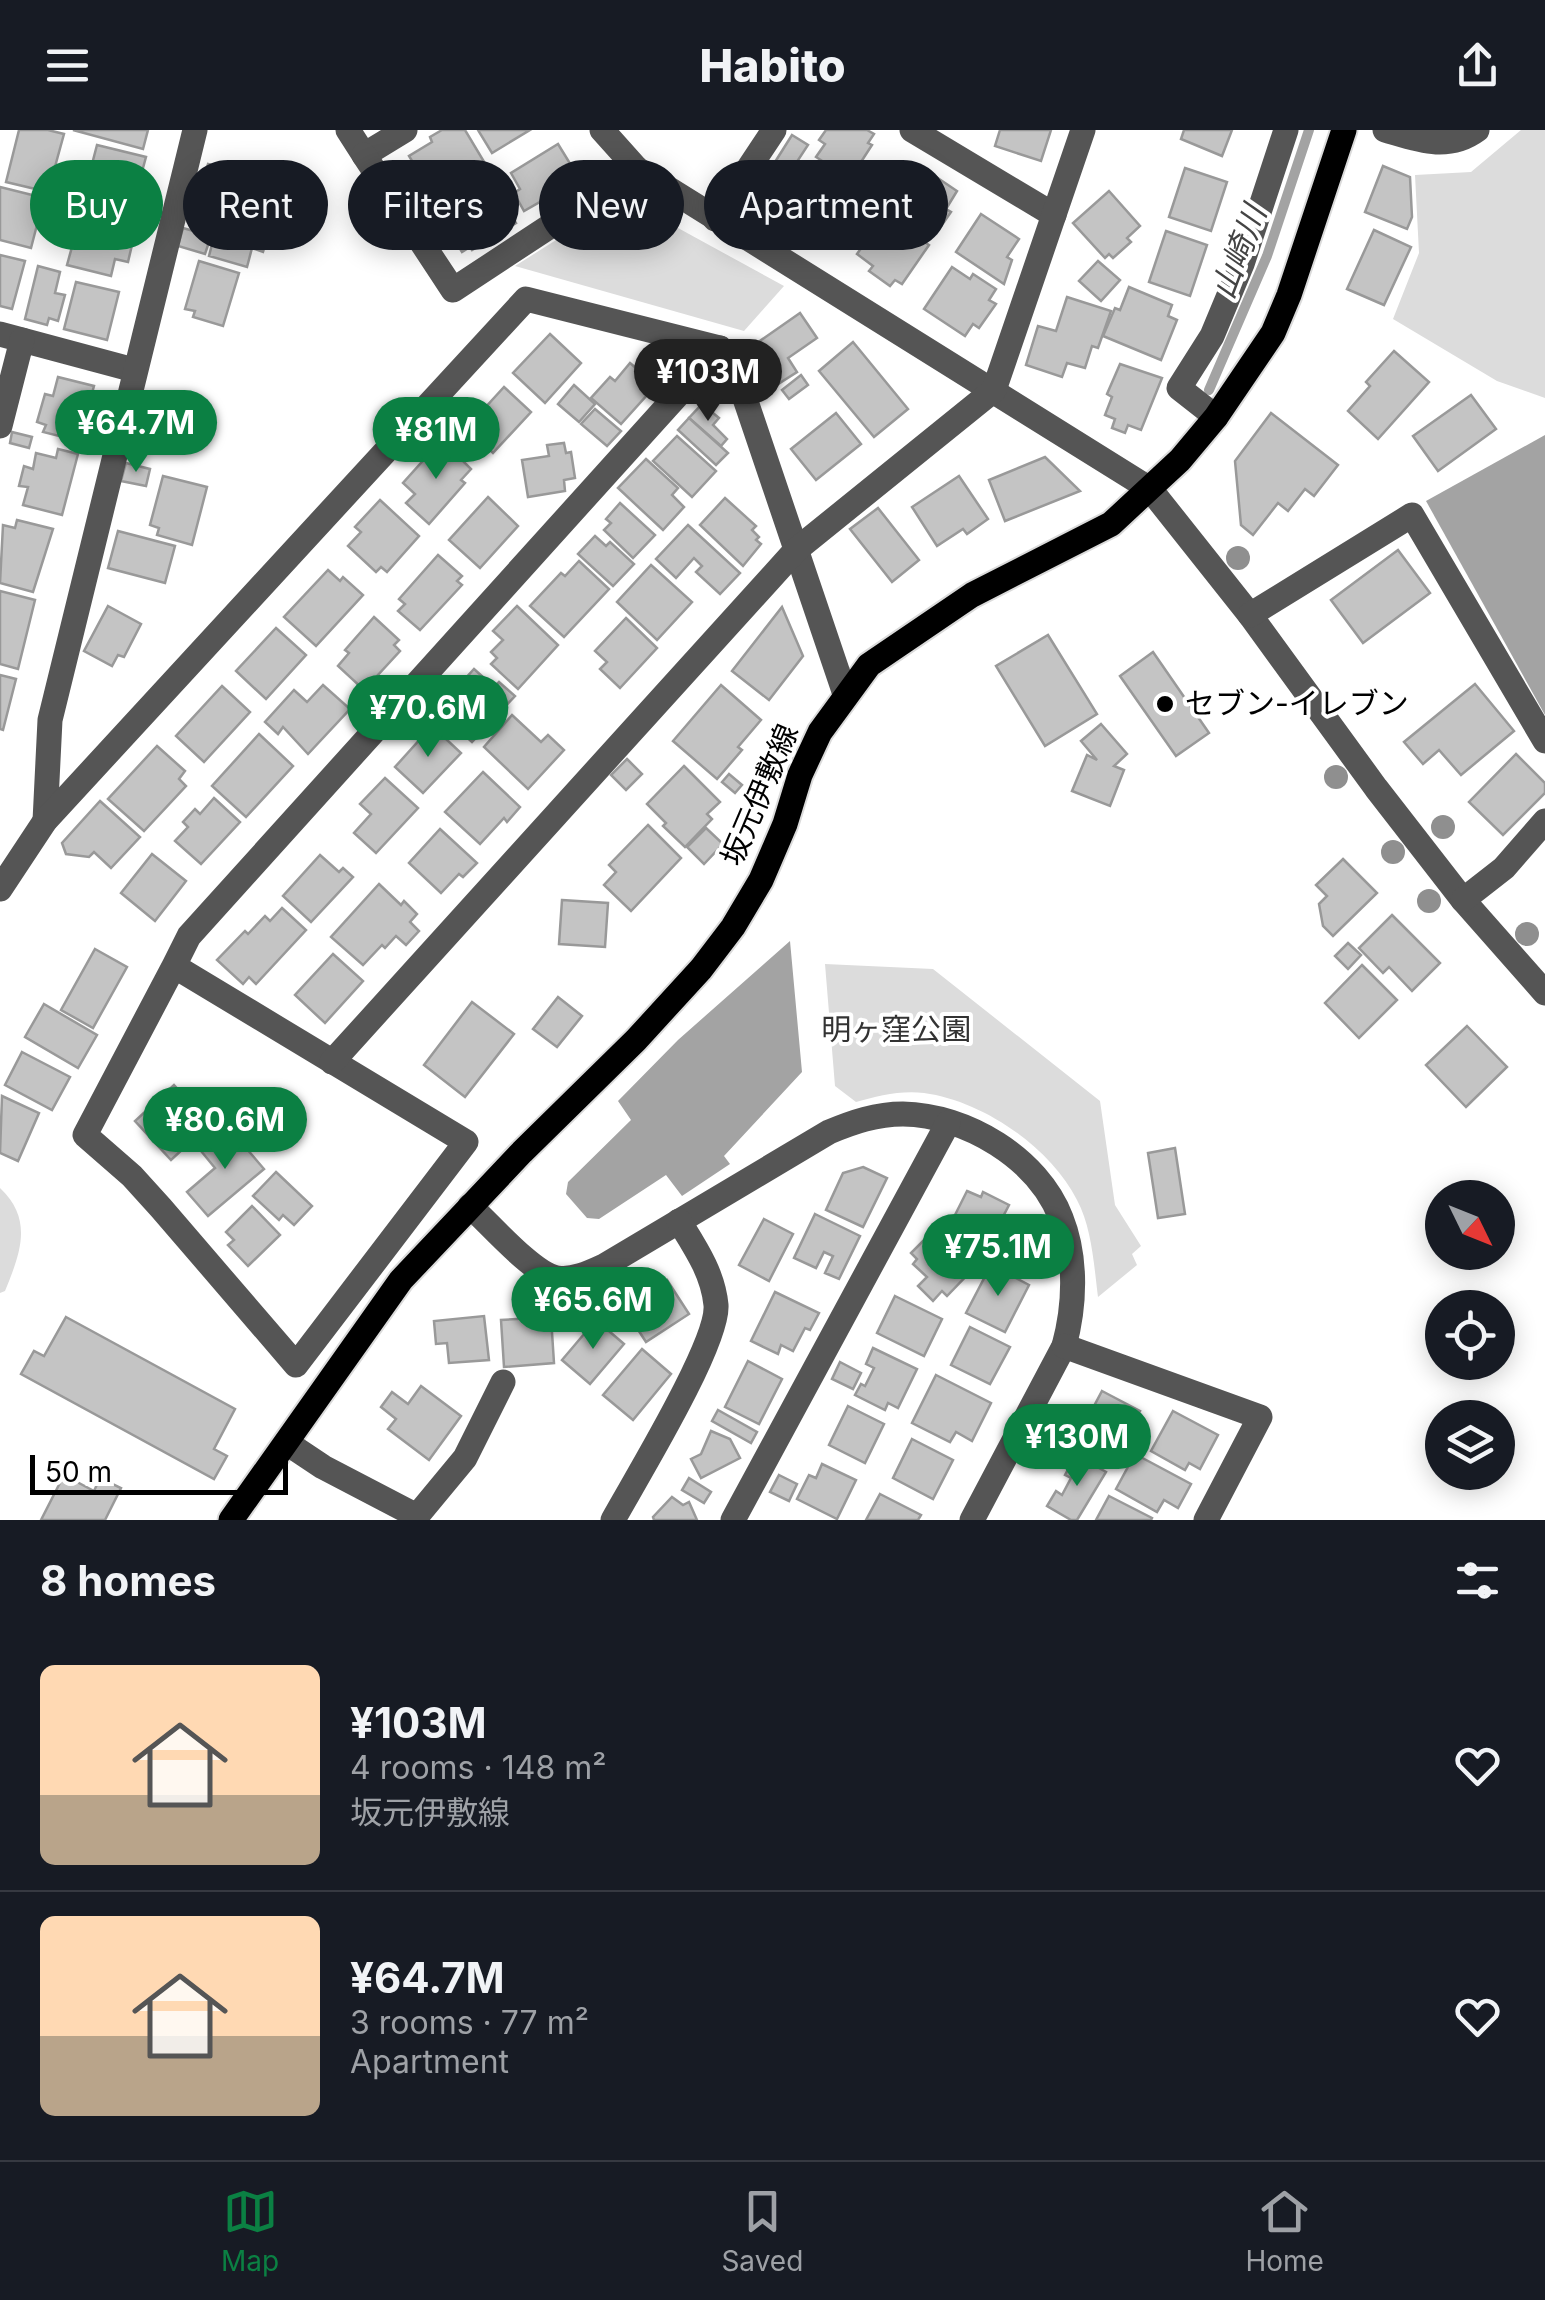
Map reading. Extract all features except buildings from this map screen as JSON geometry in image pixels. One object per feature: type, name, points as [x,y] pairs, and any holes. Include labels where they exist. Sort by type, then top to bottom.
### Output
[{"type":"main road","name":"坂元伊敷線","points":[[231,1520],[402,1280],[636,1040],[701,969],[733,927],[761,880],[800,774],[820,732],[869,664],[972,595],[1111,524],[1150,489],[1216,417],[1273,333],[1344,130]]},
{"type":"street","points":[[45,821],[50,720],[196,130]]},
{"type":"street","points":[[348,130],[452,290],[539,233]]},
{"type":"street","points":[[364,155],[405,130]]},
{"type":"street","points":[[602,130],[628,160]]},
{"type":"street","points":[[754,160],[774,130]]},
{"type":"street","points":[[912,130],[1054,215]]},
{"type":"street","points":[[332,1062],[796,550],[994,390],[1084,130]]},
{"type":"street","points":[[1216,417],[1179,388],[1212,336],[1242,264],[1286,130]]},
{"type":"street","points":[[1385,130],[1428,143],[1452,142],[1476,130]]},
{"type":"street","points":[[764,250],[1150,489],[1250,616],[1376,788],[1464,900],[1545,993]]},
{"type":"street","points":[[0,888],[45,821],[526,299],[720,348],[735,369],[845,694]]},
{"type":"street","points":[[0,426],[11,337],[134,370]]},
{"type":"street","points":[[174,966],[466,1142],[296,1366],[132,1176],[85,1134],[189,936],[720,348]]},
{"type":"street","points":[[1250,616],[1412,515],[1545,740]]},
{"type":"street","points":[[1464,900],[1504,868],[1545,821]]},
{"type":"street","points":[[470,1206],[539,1269],[557,1278],[588,1274],[829,1132],[857,1120],[906,1114],[979,1133],[1025,1166],[1061,1218],[1073,1282],[1072,1316],[1064,1346],[972,1520]]},
{"type":"street","points":[[733,1520],[948,1123]]},
{"type":"street","points":[[613,1520],[704,1352],[717,1308],[704,1262],[678,1221]]},
{"type":"street","points":[[377,1256],[402,1280]]},
{"type":"street","points":[[1064,1346],[1260,1417],[1206,1520]]},
{"type":"street","points":[[287,1443],[323,1467],[417,1516],[465,1458],[503,1382]]},
{"type":"green space","points":[[1521,130],[1545,130],[1545,398],[1497,381],[1393,319],[1419,253],[1415,175],[1471,172]]},
{"type":"green space","points":[[684,231],[704,242],[704,250],[718,250],[784,286],[744,331],[515,266],[540,250],[684,250]]},
{"type":"green space","name":"明ヶ窪公園","points":[[825,964],[933,969],[1100,1101],[1115,1205],[1141,1246],[1132,1254],[1137,1265],[1098,1297],[1089,1235],[1077,1200],[1050,1162],[991,1116],[924,1093],[898,1093],[856,1102],[835,1086]]},
{"type":"green space","points":[[0,1188],[17,1212],[21,1238],[5,1291],[0,1293]]},
{"type":"shaded area","points":[[1545,435],[1545,715],[1426,501]]},
{"type":"shaded area","points":[[790,941],[802,1072],[724,1156],[730,1164],[682,1196],[666,1175],[599,1219],[587,1218],[566,1194],[568,1182],[631,1120],[618,1101],[678,1040]]},
{"type":"waterway","name":"山崎川","points":[[1209,390],[1267,256],[1309,130]]},
{"type":"place","name":"セブン-イレブン","points":[[1165,704]]}]
